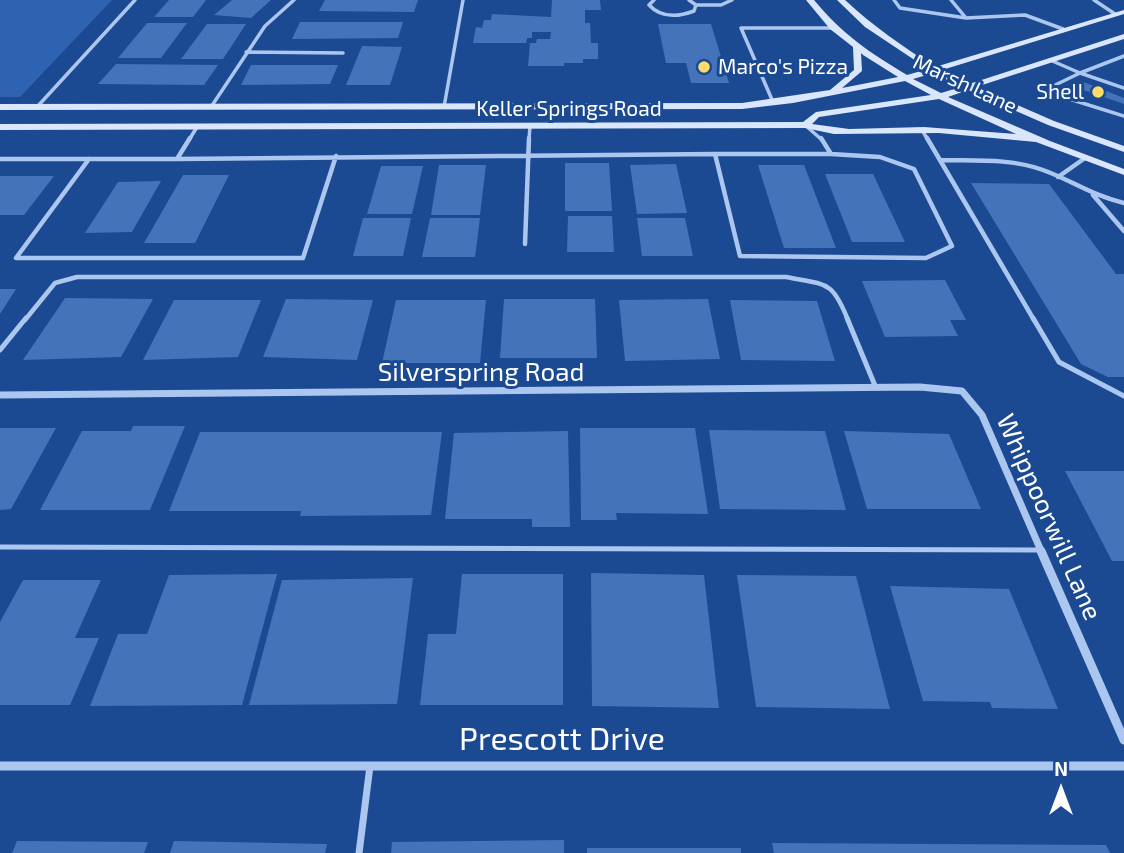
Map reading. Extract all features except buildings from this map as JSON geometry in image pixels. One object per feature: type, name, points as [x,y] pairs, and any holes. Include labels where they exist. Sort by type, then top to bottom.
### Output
[{"type":"main road","name":"Marsh Lane","points":[[810,0],[832,28],[856,48],[907,78],[941,96],[1042,140],[1124,172]]},
{"type":"main road","name":"Marsh Lane","points":[[841,0],[878,34],[968,88],[1056,126],[1124,149]]},
{"type":"main road","name":"Keller Springs Road","points":[[0,107],[682,108],[773,102],[907,78],[1119,13]]},
{"type":"main road","name":"Keller Springs Road","points":[[0,127],[806,125],[816,115],[941,96],[1124,36]]},
{"type":"main road","points":[[833,91],[858,71],[856,48]]},
{"type":"main road","points":[[197,127],[211,107]]},
{"type":"main road","points":[[563,126],[588,118],[663,116],[674,114],[682,108]]},
{"type":"main road","points":[[806,125],[830,132],[985,132],[1042,140]]},
{"type":"street","name":"Silverspring Road","points":[[0,395],[920,387],[962,391]]},
{"type":"street","name":"Whippoorwill Lane","points":[[962,391],[982,415],[1124,740]]},
{"type":"street","name":"Prescott Drive","points":[[0,766],[1124,766]]},
{"type":"lane","points":[[37,107],[135,0]]},
{"type":"lane","points":[[211,107],[265,26],[294,0]]},
{"type":"lane","points":[[444,107],[463,0]]},
{"type":"lane","points":[[653,0],[650,8],[666,15],[689,13],[696,5]]},
{"type":"lane","points":[[689,0],[696,5],[721,5],[732,0]]},
{"type":"lane","points":[[894,0],[900,8],[966,18],[1025,15],[1063,29]]},
{"type":"lane","points":[[951,0],[966,18]]},
{"type":"lane","points":[[1094,0],[1119,13]]},
{"type":"lane","points":[[773,102],[741,28],[832,28]]},
{"type":"lane","points":[[246,52],[343,53]]},
{"type":"lane","points":[[1124,55],[1049,88],[1063,97],[1124,117]]},
{"type":"lane","points":[[1050,60],[1124,88]]},
{"type":"lane","points":[[806,125],[821,138],[831,154]]},
{"type":"lane","points":[[177,159],[197,127]]},
{"type":"lane","points":[[525,244],[530,127]]},
{"type":"lane","points":[[921,130],[1059,362],[1124,396]]},
{"type":"lane","points":[[0,159],[715,154],[831,154],[880,157],[914,169],[952,246],[926,258],[740,256],[715,154]]},
{"type":"lane","points":[[89,159],[16,258],[303,258],[336,156]]},
{"type":"lane","points":[[1058,177],[1085,158]]},
{"type":"lane","points":[[940,160],[1008,161],[1043,170],[1093,195],[1124,203]]},
{"type":"lane","points":[[1093,195],[1124,231]]},
{"type":"lane","points":[[0,350],[55,283],[76,277],[786,277],[822,284],[837,293],[876,388]]},
{"type":"lane","points":[[0,547],[1041,550]]},
{"type":"lane","points":[[359,853],[370,766]]},
{"type":"shaded area","points":[[0,0],[112,0],[20,97],[0,97]]},
{"type":"place","name":"Marco's Pizza","points":[[704,67]]},
{"type":"place","name":"Shell","points":[[1098,92]]}]
